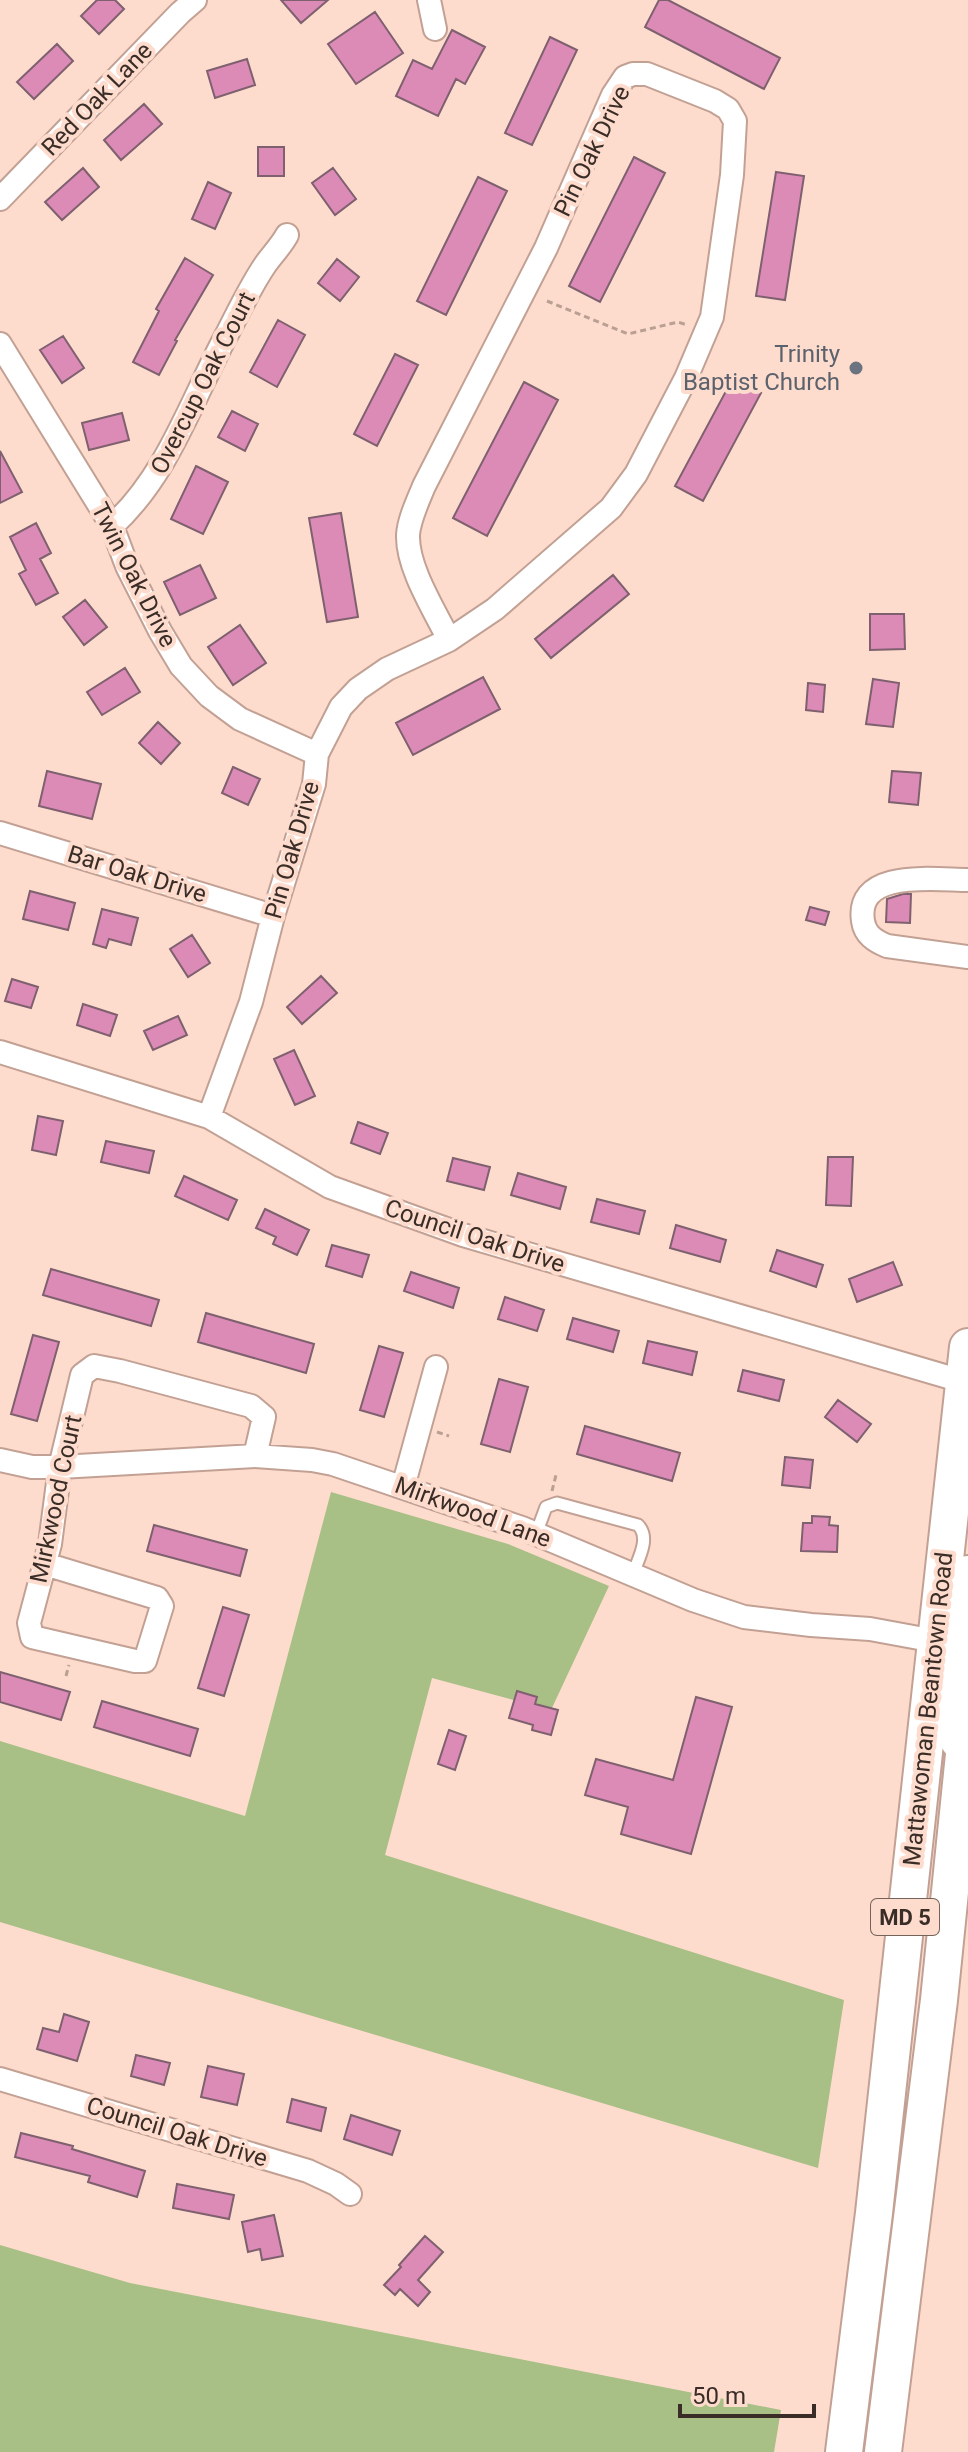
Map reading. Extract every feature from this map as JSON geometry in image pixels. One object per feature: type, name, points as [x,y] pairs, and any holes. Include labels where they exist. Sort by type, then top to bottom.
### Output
[{"type":"highway","name":"Mattawoman Beantown Road","points":[[844,2452],[874,2213],[967,1373]]},
{"type":"highway","points":[[962,1770],[956,1702],[968,1574]]},
{"type":"highway","name":"Mattawoman Beantown Road","points":[[883,2452],[935,2032],[968,1715]]},
{"type":"street","name":"Red Oak Lane","points":[[0,199],[195,0]]},
{"type":"street","points":[[429,0],[435,29]]},
{"type":"street","name":"Pin Oak Drive","points":[[209,1117],[251,1002],[273,916],[314,784],[317,754],[341,707],[358,689],[387,669],[449,640],[495,609],[611,508],[636,474],[686,378],[714,309],[732,175],[735,121],[728,109],[715,101],[647,74],[625,77],[613,95],[546,248],[424,486],[413,518],[408,535],[412,560],[449,640]]},
{"type":"street","name":"Overcup Oak Court","points":[[112,526],[131,509],[152,482],[224,338],[263,268],[287,235]]},
{"type":"street","name":"Twin Oak Drive","points":[[0,344],[112,526],[127,566],[181,666],[209,696],[240,719],[317,754]]},
{"type":"street","name":"Bar Oak Drive","points":[[0,833],[273,916]]},
{"type":"street","points":[[968,880],[887,882],[868,895],[862,912],[863,926],[870,937],[879,943],[968,957]]},
{"type":"street","name":"Council Oak Drive","points":[[0,1052],[209,1117],[330,1187],[463,1235],[967,1373]]},
{"type":"street","name":"Mirkwood Court","points":[[45,1564],[157,1598],[162,1606],[145,1661],[32,1637],[29,1623],[50,1544],[60,1467],[82,1375],[94,1366],[251,1406],[264,1417],[255,1456]]},
{"type":"street","points":[[403,1487],[436,1367]]},
{"type":"street","name":"Mirkwood Lane","points":[[0,1460],[32,1467],[255,1456],[323,1462],[536,1534],[693,1600],[744,1617],[870,1629],[935,1641]]},
{"type":"street","name":"Council Oak Drive","points":[[0,2079],[308,2171],[350,2194]]},
{"type":"lane","points":[[536,1534],[546,1507],[557,1503],[638,1525],[644,1537],[633,1574]]},
{"type":"path","points":[[547,301],[628,334],[678,322],[695,328]]},
{"type":"green space","points":[[331,1492],[508,1544],[609,1586],[551,1710],[432,1678],[385,1855],[844,2000],[818,2168],[0,1922],[0,1741],[245,1816]]},
{"type":"green space","points":[[0,2245],[130,2283],[781,2410],[774,2452],[0,2452]]},
{"type":"building","points":[[97,0],[115,0],[124,9],[99,34],[81,16]]},
{"type":"building","points":[[281,0],[328,0],[301,23]]},
{"type":"building","points":[[659,0],[668,0],[780,58],[764,89],[645,27]]},
{"type":"building","points":[[375,12],[403,53],[356,84],[328,44]]},
{"type":"building","points":[[452,30],[485,47],[465,84],[456,79],[438,116],[396,96],[413,60],[432,69]]},
{"type":"building","points":[[550,37],[577,50],[532,145],[505,133]]},
{"type":"building","points":[[57,44],[73,61],[34,99],[17,82]]},
{"type":"building","points":[[247,59],[255,85],[215,98],[207,71]]},
{"type":"building","points":[[144,104],[162,124],[121,160],[104,140]]},
{"type":"building","points":[[258,147],[284,147],[284,176],[258,176]]},
{"type":"building","points":[[634,157],[665,173],[600,302],[569,286]]},
{"type":"building","points":[[83,168],[99,187],[62,220],[45,202]]},
{"type":"building","points":[[333,168],[356,199],[335,215],[312,183]]},
{"type":"building","points":[[776,172],[804,176],[785,300],[756,296]]},
{"type":"building","points":[[478,177],[507,191],[446,315],[417,301]]},
{"type":"building","points":[[208,182],[231,193],[215,229],[192,219]]},
{"type":"building","points":[[185,258],[213,275],[175,340],[159,375],[133,362],[159,311],[156,309]]},
{"type":"building","points":[[337,259],[359,277],[340,301],[318,283]]},
{"type":"building","points":[[278,320],[305,335],[277,387],[250,372]]},
{"type":"building","points":[[63,336],[84,368],[62,383],[40,350]]},
{"type":"building","points":[[395,354],[418,365],[377,446],[354,434]]},
{"type":"building","points":[[733,378],[761,393],[703,501],[675,486]]},
{"type":"building","points":[[524,382],[558,400],[487,536],[453,518]]},
{"type":"building","points":[[232,411],[258,424],[245,451],[218,437]]},
{"type":"building","points":[[122,413],[129,440],[89,450],[82,423]]},
{"type":"building","points":[[0,451],[22,492],[0,503]]},
{"type":"building","points":[[196,466],[228,482],[203,534],[171,519]]},
{"type":"building","points":[[341,513],[358,617],[327,622],[309,518]]},
{"type":"building","points":[[36,523],[51,553],[40,559],[58,593],[36,605],[19,574],[26,570],[10,537]]},
{"type":"building","points":[[200,565],[216,598],[180,615],[164,582]]},
{"type":"building","points":[[613,575],[629,594],[551,658],[535,639]]},
{"type":"building","points":[[85,600],[107,627],[84,645],[63,617]]},
{"type":"building","points":[[870,614],[904,614],[905,649],[870,650]]},
{"type":"building","points":[[240,625],[266,663],[233,685],[208,647]]},
{"type":"building","points":[[125,668],[140,692],[102,715],[87,692]]},
{"type":"building","points":[[483,677],[500,709],[413,755],[396,723]]},
{"type":"building","points":[[873,679],[899,683],[893,727],[866,724]]},
{"type":"building","points":[[808,683],[825,685],[823,712],[806,710]]},
{"type":"building","points":[[158,722],[180,743],[161,764],[139,743]]},
{"type":"building","points":[[233,767],[260,779],[248,805],[222,793]]},
{"type":"building","points":[[47,771],[101,784],[92,819],[39,806]]},
{"type":"building","points":[[892,771],[921,773],[918,805],[889,802]]},
{"type":"building","points":[[30,891],[75,903],[68,930],[23,919]]},
{"type":"building","points":[[911,894],[910,923],[886,922],[887,899]]},
{"type":"building","points":[[810,907],[829,912],[825,925],[806,920]]},
{"type":"building","points":[[102,909],[138,918],[131,945],[109,939],[106,948],[93,944]]},
{"type":"building","points":[[192,935],[210,963],[188,977],[170,949]]},
{"type":"building","points":[[321,976],[337,993],[302,1024],[287,1007]]},
{"type":"building","points":[[12,979],[38,987],[31,1008],[5,1001]]},
{"type":"building","points":[[83,1004],[117,1015],[110,1036],[77,1025]]},
{"type":"building","points":[[178,1016],[187,1035],[153,1050],[144,1031]]},
{"type":"building","points":[[294,1050],[315,1096],[295,1105],[274,1059]]},
{"type":"building","points":[[38,1116],[63,1121],[56,1155],[32,1150]]},
{"type":"building","points":[[358,1122],[388,1133],[380,1154],[351,1143]]},
{"type":"building","points":[[106,1141],[154,1151],[149,1173],[101,1162]]},
{"type":"building","points":[[828,1157],[853,1157],[851,1206],[826,1205]]},
{"type":"building","points":[[453,1158],[490,1167],[484,1190],[447,1181]]},
{"type":"building","points":[[518,1173],[566,1187],[560,1209],[511,1195]]},
{"type":"building","points":[[184,1176],[237,1200],[228,1220],[175,1196]]},
{"type":"building","points":[[597,1199],[645,1211],[639,1234],[591,1222]]},
{"type":"building","points":[[265,1209],[309,1230],[297,1255],[273,1244],[276,1237],[256,1228]]},
{"type":"building","points":[[676,1225],[726,1240],[720,1262],[670,1248]]},
{"type":"building","points":[[332,1245],[369,1255],[362,1277],[326,1266]]},
{"type":"building","points":[[777,1250],[823,1265],[816,1287],[770,1271]]},
{"type":"building","points":[[893,1262],[902,1285],[857,1302],[849,1279]]},
{"type":"building","points":[[51,1269],[159,1300],[151,1326],[43,1295]]},
{"type":"building","points":[[411,1272],[459,1288],[453,1308],[404,1291]]},
{"type":"building","points":[[505,1297],[544,1310],[537,1331],[498,1319]]},
{"type":"building","points":[[206,1313],[314,1344],[306,1373],[198,1342]]},
{"type":"building","points":[[573,1318],[619,1331],[613,1352],[567,1339]]},
{"type":"building","points":[[33,1335],[59,1342],[37,1421],[11,1414]]},
{"type":"building","points":[[648,1341],[697,1352],[692,1375],[643,1363]]},
{"type":"building","points":[[379,1346],[403,1353],[384,1417],[360,1410]]},
{"type":"building","points":[[743,1370],[784,1380],[779,1401],[738,1391]]},
{"type":"building","points":[[499,1379],[528,1387],[510,1452],[481,1444]]},
{"type":"building","points":[[838,1400],[871,1424],[857,1442],[825,1417]]},
{"type":"building","points":[[585,1426],[680,1453],[672,1481],[577,1454]]},
{"type":"building","points":[[785,1457],[813,1460],[810,1488],[782,1485]]},
{"type":"building","points":[[812,1516],[830,1517],[829,1525],[838,1526],[837,1552],[801,1551],[803,1523],[812,1523]]},
{"type":"building","points":[[154,1525],[247,1550],[240,1576],[147,1551]]},
{"type":"building","points":[[223,1607],[249,1615],[224,1696],[198,1688]]},
{"type":"building","points":[[0,1672],[70,1692],[61,1720],[0,1702]]},
{"type":"building","points":[[517,1691],[537,1697],[535,1704],[558,1710],[551,1735],[532,1730],[533,1725],[509,1718]]},
{"type":"building","points":[[696,1697],[732,1707],[691,1854],[621,1834],[628,1807],[585,1795],[596,1759],[673,1780]]},
{"type":"building","points":[[102,1701],[198,1729],[190,1756],[94,1727]]},
{"type":"building","points":[[449,1730],[466,1736],[455,1770],[438,1764]]},
{"type":"building","points":[[64,2014],[89,2022],[77,2061],[37,2049],[43,2028],[59,2032]]},
{"type":"building","points":[[136,2055],[170,2063],[164,2085],[131,2076]]},
{"type":"building","points":[[208,2066],[244,2074],[237,2105],[201,2097]]},
{"type":"building","points":[[292,2099],[326,2108],[321,2131],[287,2122]]},
{"type":"building","points":[[351,2115],[400,2131],[392,2155],[344,2139]]},
{"type":"building","points":[[21,2133],[73,2146],[72,2149],[145,2171],[137,2197],[88,2182],[90,2176],[15,2157]]},
{"type":"building","points":[[177,2184],[234,2195],[229,2219],[173,2208]]},
{"type":"building","points":[[274,2215],[283,2256],[262,2260],[260,2249],[248,2252],[242,2222]]},
{"type":"building","points":[[425,2236],[443,2252],[418,2280],[430,2292],[418,2306],[400,2289],[395,2295],[384,2285]]},
{"type":"place","name":"Trinity Baptist Church","points":[[856,368]]}]
